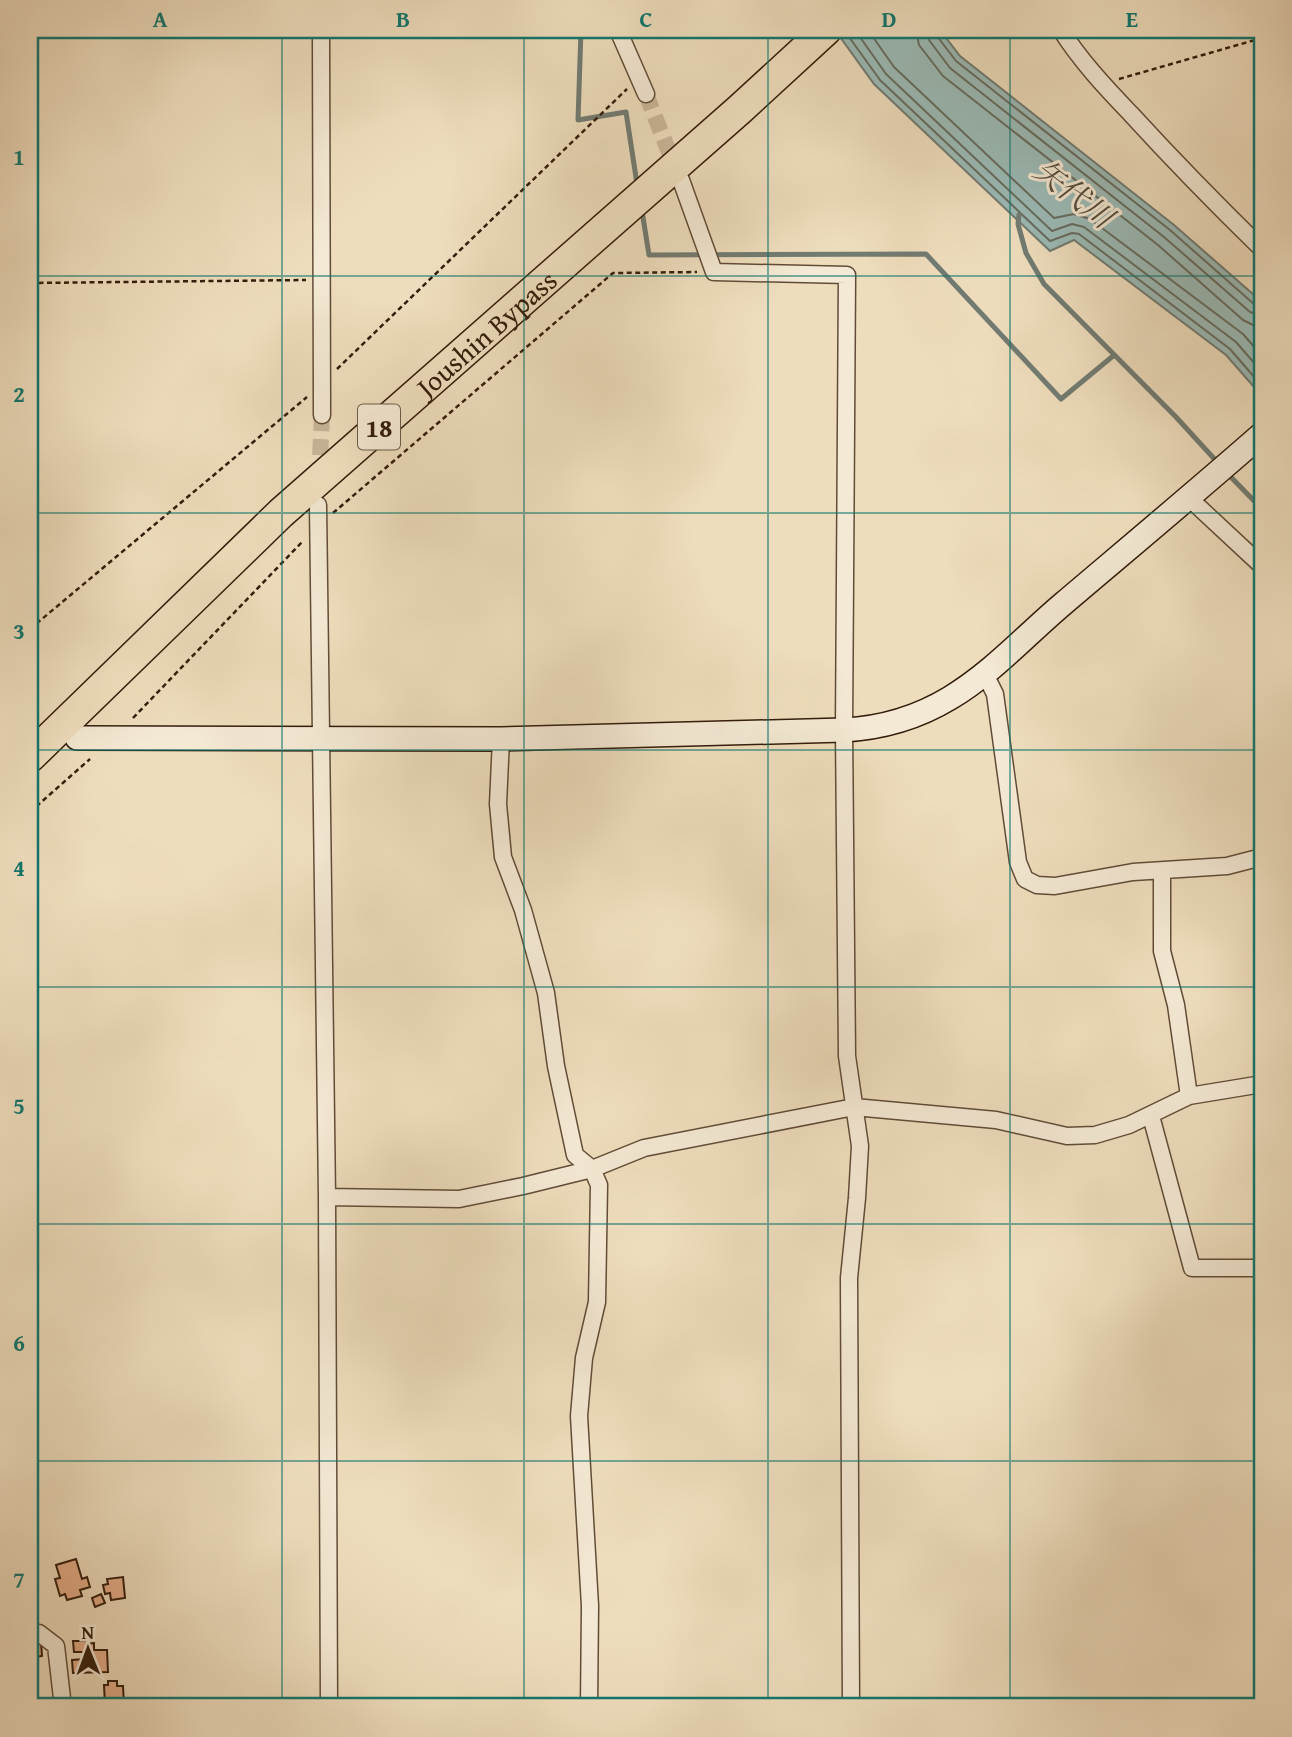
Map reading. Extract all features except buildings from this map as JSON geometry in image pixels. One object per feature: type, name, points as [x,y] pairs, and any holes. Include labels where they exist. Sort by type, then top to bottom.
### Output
[{"type":"highway","name":"Joushin Bypass","points":[[30,757],[281,513],[739,110],[826,30]]},
{"type":"street","points":[[321,30],[322,415]]},
{"type":"street","points":[[618,30],[646,94]]},
{"type":"street","points":[[1061,30],[1069,44],[1103,84],[1172,160],[1262,249]]},
{"type":"street","points":[[681,180],[714,272],[847,275],[844,730],[847,1056],[860,1146],[858,1198],[849,1278],[851,1707]]},
{"type":"street","points":[[77,738],[501,739],[844,730],[892,724],[950,698],[985,674],[1262,434]]},
{"type":"street","points":[[1194,494],[1262,566]]},
{"type":"street","points":[[318,505],[327,1197],[329,1707]]},
{"type":"street","points":[[985,674],[995,694],[1017,862],[1025,879],[1038,885],[1055,886],[1133,872],[1227,866],[1262,857]]},
{"type":"street","points":[[501,739],[499,804],[503,857],[523,910],[546,993],[556,1066],[575,1155],[592,1169],[599,1185],[597,1302],[584,1358],[579,1416],[590,1606],[589,1707]]},
{"type":"street","points":[[1162,872],[1162,951],[1176,1005],[1189,1096]]},
{"type":"street","points":[[327,1197],[459,1199],[592,1169],[645,1148],[854,1107],[996,1119],[1067,1136],[1095,1135],[1151,1116],[1189,1096],[1262,1084]]},
{"type":"street","points":[[1151,1116],[1192,1269],[1262,1268]]},
{"type":"street","points":[[30,1634],[39,1633],[56,1646],[63,1707]]},
{"type":"path","points":[[1103,84],[1262,38]]},
{"type":"path","points":[[30,629],[320,386],[639,77]]},
{"type":"path","points":[[30,812],[114,738],[318,526],[613,273],[714,272]]},
{"type":"path","points":[[30,283],[320,280]]},
{"type":"path","points":[[1262,1611],[1262,1639]]},
{"type":"water","name":"矢代川","points":[[835,30],[940,30],[960,56],[1174,225],[1262,302],[1262,396],[1226,355],[1074,240],[1050,251],[874,84]]},
{"type":"waterway","points":[[581,30],[578,120],[626,112],[637,184]]},
{"type":"waterway","points":[[642,211],[649,255],[926,254],[1061,399],[1113,356]]},
{"type":"waterway","points":[[1019,215],[1018,224],[1026,253],[1044,284],[1219,464]]},
{"type":"waterway","points":[[1225,471],[1262,509]]},
{"type":"tunnel","points":[[646,94],[676,170]]},
{"type":"tunnel","points":[[319,479],[322,415]]}]
